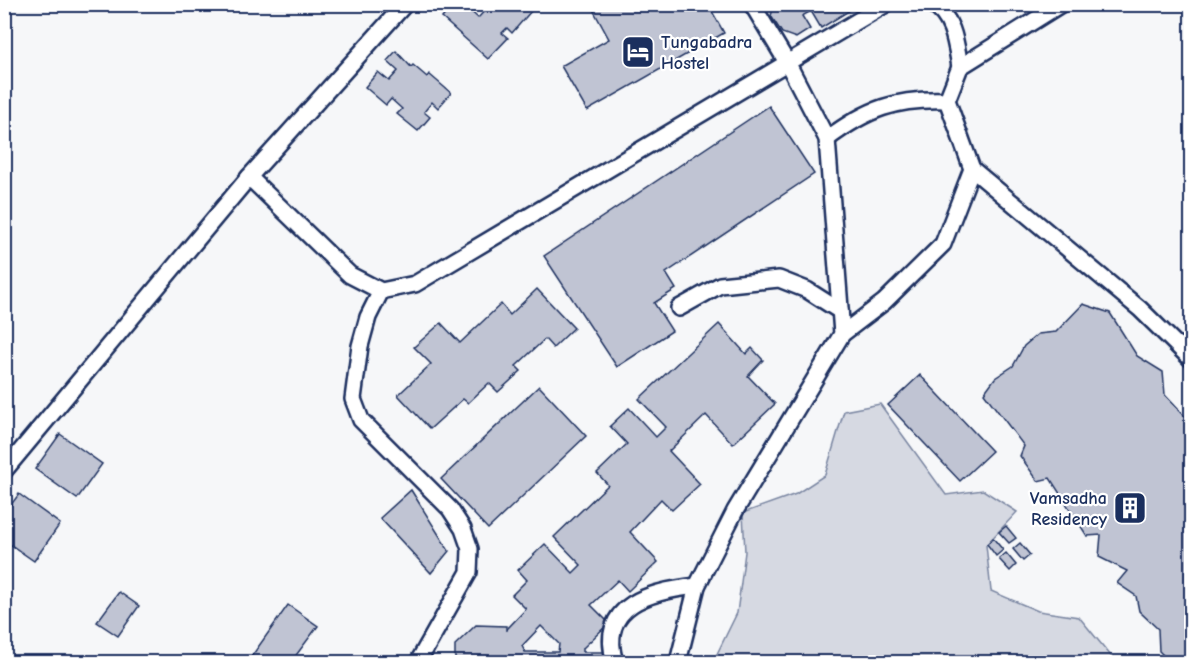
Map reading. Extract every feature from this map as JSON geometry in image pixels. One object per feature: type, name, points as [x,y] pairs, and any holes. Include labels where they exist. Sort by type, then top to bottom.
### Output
[{"type":"lane","points":[[4,471],[249,177],[405,4]]},
{"type":"lane","points":[[752,4],[788,64],[827,139],[842,333]]},
{"type":"lane","points":[[249,177],[350,275],[381,291],[415,284],[886,4]]},
{"type":"lane","points":[[932,4],[941,9],[955,37],[960,67],[947,100],[972,169],[1140,309],[1191,360]]},
{"type":"lane","points":[[960,67],[1061,4]]},
{"type":"lane","points":[[827,139],[854,119],[882,108],[914,99],[947,100]]},
{"type":"lane","points":[[678,663],[697,586],[735,511],[842,333],[884,302],[943,244],[972,169]]},
{"type":"lane","points":[[679,308],[720,285],[779,279],[807,290],[840,311]]},
{"type":"lane","points":[[381,291],[365,327],[353,399],[361,420],[450,509],[463,529],[470,549],[469,572],[418,663]]},
{"type":"lane","points":[[615,663],[611,638],[613,624],[621,613],[652,595],[697,586]]},
{"type":"shaded area","points":[[880,404],[946,495],[983,490],[1017,512],[986,545],[991,591],[1038,611],[1079,617],[1116,662],[713,662],[737,613],[745,552],[743,513],[796,494],[825,475],[844,411]]},
{"type":"building","points":[[454,4],[463,4],[478,18],[488,7],[484,4],[526,4],[532,10],[512,33],[507,28],[502,33],[508,38],[488,59],[442,18]]},
{"type":"building","name":"Tungabadra Hostel","points":[[590,4],[708,4],[724,33],[587,111],[561,66],[609,39]]},
{"type":"building","points":[[774,4],[798,4],[800,7],[804,4],[860,4],[821,28],[811,11],[802,16],[810,29],[796,38],[782,33],[771,16]]},
{"type":"building","points":[[396,51],[411,67],[413,65],[427,77],[429,74],[451,93],[438,108],[432,102],[424,112],[430,117],[418,131],[397,114],[402,109],[391,99],[386,105],[365,87],[378,72],[389,81],[398,71],[387,61]]},
{"type":"building","points":[[769,106],[814,174],[666,273],[676,289],[654,303],[672,331],[617,367],[544,256]]},
{"type":"building","points":[[537,289],[574,328],[553,348],[545,339],[516,366],[521,371],[498,392],[489,383],[468,403],[463,399],[430,429],[398,395],[431,364],[414,347],[441,323],[460,343],[501,304],[510,315]]},
{"type":"building","name":"Vamsadha Residency","points":[[1083,304],[1110,313],[1137,356],[1163,372],[1165,395],[1192,424],[1192,662],[1170,662],[1159,651],[1158,629],[1139,611],[1136,596],[1117,583],[1127,571],[1099,557],[1101,535],[1087,536],[1050,478],[1038,481],[1020,456],[1024,446],[984,393],[995,378],[1013,366],[1024,346],[1038,334],[1056,332]]},
{"type":"building","points":[[719,324],[746,354],[752,348],[763,360],[748,376],[775,404],[733,444],[706,415],[669,451],[700,484],[672,510],[661,499],[630,532],[658,562],[628,591],[618,580],[591,605],[609,623],[583,648],[583,652],[607,652],[607,662],[455,662],[455,645],[476,625],[506,626],[506,630],[526,609],[512,595],[527,580],[518,570],[545,544],[573,573],[581,565],[554,537],[608,485],[597,473],[627,444],[610,426],[629,408],[656,437],[666,427],[639,399]],"holes":[[[541,626],[559,644],[558,652],[525,652],[522,646]]]},
{"type":"building","points":[[920,375],[992,451],[960,481],[888,405]]},
{"type":"building","points":[[539,386],[586,436],[488,529],[441,479]]},
{"type":"building","points":[[60,434],[102,464],[77,499],[35,469]]},
{"type":"building","points":[[411,490],[449,551],[431,573],[380,518]]},
{"type":"building","points":[[19,494],[60,524],[34,561],[4,540],[4,514]]},
{"type":"building","points":[[1006,526],[1016,538],[1009,543],[999,532]]},
{"type":"building","points":[[993,538],[1003,550],[996,556],[987,544]]},
{"type":"building","points":[[1020,543],[1030,555],[1023,561],[1013,549]]},
{"type":"building","points":[[1006,553],[1016,565],[1010,571],[999,559]]},
{"type":"building","points":[[119,592],[139,606],[118,636],[97,622]]},
{"type":"building","points":[[288,605],[318,626],[291,662],[258,662],[251,657]]},
{"type":"place","name":"Tungabadra Hostel","points":[[638,52]]},
{"type":"place","name":"Vamsadha Residency","points":[[1130,508]]}]
